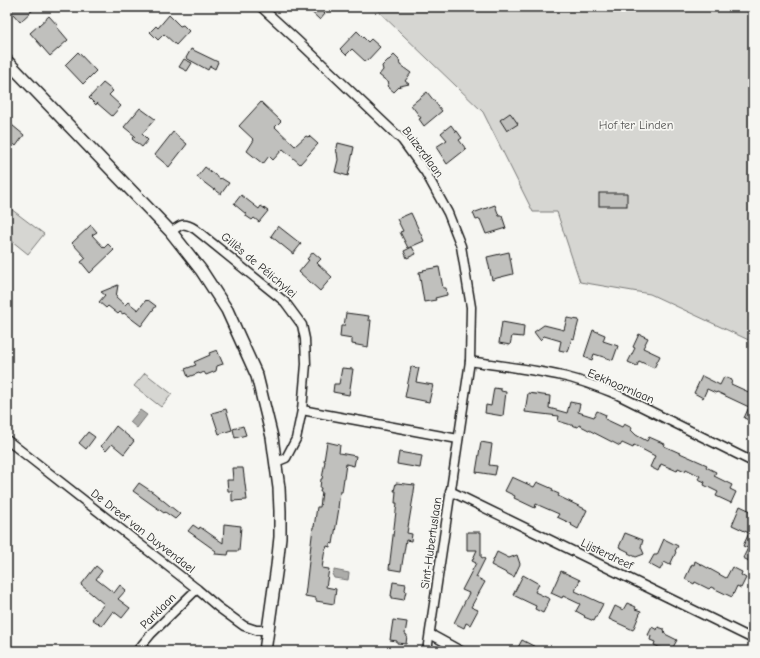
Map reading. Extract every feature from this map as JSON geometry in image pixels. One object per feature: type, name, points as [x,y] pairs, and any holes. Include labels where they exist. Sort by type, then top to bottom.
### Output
[{"type":"main road","points":[[7,61],[171,232],[201,270],[227,310],[257,376],[272,437],[279,488],[280,537],[265,651]]},
{"type":"street","name":"Buizerdlaan","points":[[261,7],[402,140],[426,173],[448,213],[461,246],[471,307],[470,361]]},
{"type":"street","name":"Gillès de Pélichylei","points":[[171,232],[183,225],[189,225],[285,302],[302,325],[305,339],[306,364],[302,410],[296,439],[286,458],[276,462]]},
{"type":"street","name":"Sint-Hubertuslaan","points":[[427,651],[470,361]]},
{"type":"street","name":"Eekhoornlaan","points":[[470,361],[545,372],[598,386],[753,462]]},
{"type":"street","points":[[302,410],[458,439]]},
{"type":"street","name":"De Dreef van Duyvendael","points":[[7,440],[244,626],[256,630],[268,630]]},
{"type":"street","name":"Lijsterdreef","points":[[450,491],[753,639]]},
{"type":"street","name":"Parklaan","points":[[136,651],[151,634],[197,589]]},
{"type":"street","points":[[430,634],[461,651]]},
{"type":"green space","name":"Hof ter Linden","points":[[374,7],[753,7],[753,342],[650,294],[580,282],[557,212],[533,212],[483,112]]},
{"type":"green space","points":[[7,206],[44,234],[28,254],[7,237]]},
{"type":"green space","points":[[145,373],[172,394],[161,407],[134,386]]},
{"type":"shaded area","points":[[140,410],[147,415],[137,428],[130,422]]},
{"type":"shaded area","points":[[334,570],[349,573],[348,580],[334,578],[332,574]]},
{"type":"building","points":[[7,7],[36,7],[20,22]]},
{"type":"building","points":[[306,7],[330,7],[320,20]]},
{"type":"building","points":[[169,15],[180,26],[183,25],[189,31],[176,45],[164,34],[158,40],[150,32],[156,26],[158,28]]},
{"type":"building","points":[[49,16],[68,40],[50,56],[30,33]]},
{"type":"building","points":[[357,31],[368,42],[371,39],[380,47],[366,62],[352,49],[346,55],[340,49]]},
{"type":"building","points":[[191,49],[218,62],[215,69],[210,66],[208,70],[186,58]]},
{"type":"building","points":[[78,52],[96,71],[83,84],[65,65]]},
{"type":"building","points":[[394,55],[399,60],[400,65],[411,73],[405,81],[409,84],[400,86],[394,92],[387,86],[389,83],[379,75],[383,70],[382,66]]},
{"type":"building","points":[[184,59],[192,63],[187,71],[179,67]]},
{"type":"building","points":[[103,83],[113,91],[109,95],[121,106],[112,116],[89,98]]},
{"type":"building","points":[[427,92],[442,111],[424,126],[419,119],[421,118],[411,105]]},
{"type":"building","points":[[261,102],[281,121],[275,127],[295,146],[306,136],[309,136],[318,144],[300,164],[283,149],[273,160],[269,156],[263,164],[247,151],[254,140],[239,126]]},
{"type":"building","points":[[140,108],[155,119],[142,134],[148,140],[142,147],[132,139],[135,136],[124,127]]},
{"type":"building","points":[[510,113],[518,124],[507,131],[500,120]]},
{"type":"building","points":[[7,121],[24,135],[16,146],[7,138]]},
{"type":"building","points":[[451,125],[462,138],[459,140],[466,149],[447,164],[436,147],[447,140],[441,133]]},
{"type":"building","points":[[173,132],[187,144],[169,167],[155,155]]},
{"type":"building","points":[[338,143],[354,147],[348,176],[335,172],[338,160],[336,152]]},
{"type":"building","points":[[205,167],[220,179],[221,178],[229,183],[221,194],[197,177]]},
{"type":"building","points":[[599,193],[627,193],[627,206],[599,206]]},
{"type":"building","points":[[241,195],[259,209],[261,206],[268,211],[259,222],[254,218],[252,220],[246,216],[246,214],[234,204]]},
{"type":"building","points":[[495,205],[499,216],[502,216],[506,228],[486,234],[480,219],[476,220],[473,213]]},
{"type":"building","points":[[411,213],[424,241],[408,248],[400,232],[403,231],[397,219]]},
{"type":"building","points":[[91,225],[97,232],[92,235],[104,248],[108,244],[114,250],[90,273],[81,262],[86,258],[72,243]]},
{"type":"building","points":[[278,226],[301,244],[293,254],[271,236]]},
{"type":"building","points":[[412,247],[416,254],[407,258],[404,251]]},
{"type":"building","points":[[313,252],[321,259],[317,263],[332,277],[320,291],[299,272],[309,260],[307,259]]},
{"type":"building","points":[[509,252],[513,274],[492,280],[487,257]]},
{"type":"building","points":[[439,267],[443,288],[446,288],[447,295],[435,298],[436,300],[424,302],[419,272]]},
{"type":"building","points":[[118,285],[116,297],[125,305],[128,302],[138,310],[146,300],[148,300],[156,306],[141,326],[124,313],[123,314],[120,312],[118,314],[108,306],[106,308],[99,302],[105,295],[101,292]]},
{"type":"building","points":[[346,313],[369,316],[368,320],[371,320],[368,347],[352,344],[352,339],[340,337],[341,326],[344,326]]},
{"type":"building","points":[[567,318],[579,320],[574,339],[572,338],[568,352],[559,350],[561,341],[544,336],[540,340],[534,332],[544,325],[564,330]]},
{"type":"building","points":[[502,322],[524,326],[523,337],[512,336],[510,345],[499,343]]},
{"type":"building","points":[[593,330],[605,335],[603,341],[618,346],[613,360],[594,354],[592,360],[584,357]]},
{"type":"building","points":[[639,334],[648,338],[643,348],[660,356],[654,368],[639,361],[637,366],[628,362],[635,348],[633,347]]},
{"type":"building","points":[[217,350],[223,364],[217,366],[216,371],[206,375],[204,372],[188,377],[185,369],[196,365],[194,362]]},
{"type":"building","points":[[411,367],[419,368],[416,382],[433,385],[429,402],[405,397]]},
{"type":"building","points":[[342,368],[353,369],[349,395],[333,392],[334,384],[339,384]]},
{"type":"building","points":[[702,376],[720,385],[724,377],[732,380],[731,384],[753,394],[753,422],[744,418],[749,407],[707,389],[703,398],[694,393]]},
{"type":"building","points":[[494,388],[501,389],[501,391],[506,392],[503,416],[485,413],[486,405],[491,406]]},
{"type":"building","points":[[528,393],[550,396],[549,408],[567,413],[570,402],[580,404],[578,412],[594,417],[597,411],[606,415],[605,419],[622,427],[624,424],[632,428],[631,430],[636,435],[647,441],[649,437],[665,444],[664,446],[707,465],[706,467],[716,472],[714,476],[732,485],[730,489],[736,492],[731,503],[716,496],[718,492],[704,485],[705,482],[698,479],[700,476],[686,469],[685,471],[678,468],[677,471],[661,464],[658,471],[650,467],[655,456],[634,445],[633,448],[622,443],[620,446],[579,425],[578,427],[558,421],[559,416],[525,412]]},
{"type":"building","points":[[226,409],[232,430],[219,434],[212,413]]},
{"type":"building","points":[[116,426],[134,441],[124,454],[112,444],[106,451],[101,446]]},
{"type":"building","points":[[243,426],[246,435],[235,438],[233,429]]},
{"type":"building","points":[[88,432],[95,437],[86,449],[79,443]]},
{"type":"building","points":[[327,442],[340,445],[339,453],[356,456],[354,466],[346,464],[342,492],[340,492],[333,544],[330,543],[330,547],[327,546],[325,549],[322,568],[329,569],[326,587],[336,589],[334,604],[316,601],[316,598],[305,596],[313,527],[317,507],[320,507],[322,492],[320,492],[320,488]]},
{"type":"building","points":[[481,442],[492,444],[489,465],[497,466],[495,475],[476,472]]},
{"type":"building","points":[[399,452],[422,456],[420,468],[397,464]]},
{"type":"building","points":[[232,468],[243,468],[247,500],[232,501],[232,491],[228,491],[227,480],[233,480]]},
{"type":"building","points":[[512,477],[534,487],[537,482],[553,489],[552,491],[559,494],[558,496],[587,510],[578,529],[571,525],[572,524],[557,517],[559,514],[536,504],[535,508],[514,498],[515,496],[505,491]]},
{"type":"building","points":[[139,483],[180,514],[175,519],[133,491]]},
{"type":"building","points":[[396,483],[415,485],[407,533],[412,534],[411,541],[406,540],[401,571],[389,569],[397,503],[395,503],[396,491],[394,491]]},
{"type":"building","points":[[740,506],[753,512],[753,563],[743,558],[748,548],[743,546],[749,533],[732,525]]},
{"type":"building","points":[[224,524],[241,526],[239,551],[229,551],[228,555],[215,554],[216,551],[188,531],[193,525],[199,529],[200,527],[223,543]]},
{"type":"building","points":[[467,532],[481,532],[481,557],[485,559],[476,577],[485,582],[471,607],[478,610],[470,625],[466,623],[464,628],[454,623],[469,593],[462,590],[476,563],[472,561],[477,550],[467,550]]},
{"type":"building","points":[[625,533],[643,540],[641,547],[644,554],[636,557],[619,547]]},
{"type":"building","points":[[664,539],[678,546],[670,565],[664,562],[660,570],[649,564],[654,555],[657,555]]},
{"type":"building","points":[[497,552],[509,558],[517,555],[520,564],[514,577],[491,565]]},
{"type":"building","points":[[695,561],[726,578],[732,567],[742,572],[741,575],[746,578],[741,588],[737,586],[732,597],[711,587],[709,589],[685,579]]},
{"type":"building","points":[[96,566],[102,571],[96,579],[114,593],[120,585],[126,590],[118,599],[130,608],[122,618],[113,611],[102,626],[92,619],[104,604],[81,585]]},
{"type":"building","points":[[561,571],[580,580],[575,591],[603,604],[594,621],[584,617],[585,616],[576,611],[580,604],[563,596],[562,598],[551,593]]},
{"type":"building","points":[[523,575],[539,584],[535,592],[550,599],[543,613],[535,609],[536,606],[513,595]]},
{"type":"building","points":[[393,582],[406,584],[404,600],[392,598]]},
{"type":"building","points":[[627,603],[636,607],[635,609],[641,611],[633,630],[609,619],[615,606],[623,610]]},
{"type":"building","points":[[393,620],[407,622],[405,634],[407,635],[406,644],[397,643],[397,641],[390,640]]},
{"type":"building","points":[[652,627],[657,630],[658,627],[664,629],[665,634],[677,640],[671,651],[667,651],[654,645],[655,642],[650,640],[651,636],[648,635]]},
{"type":"building","points":[[522,640],[543,651],[516,651]]}]
